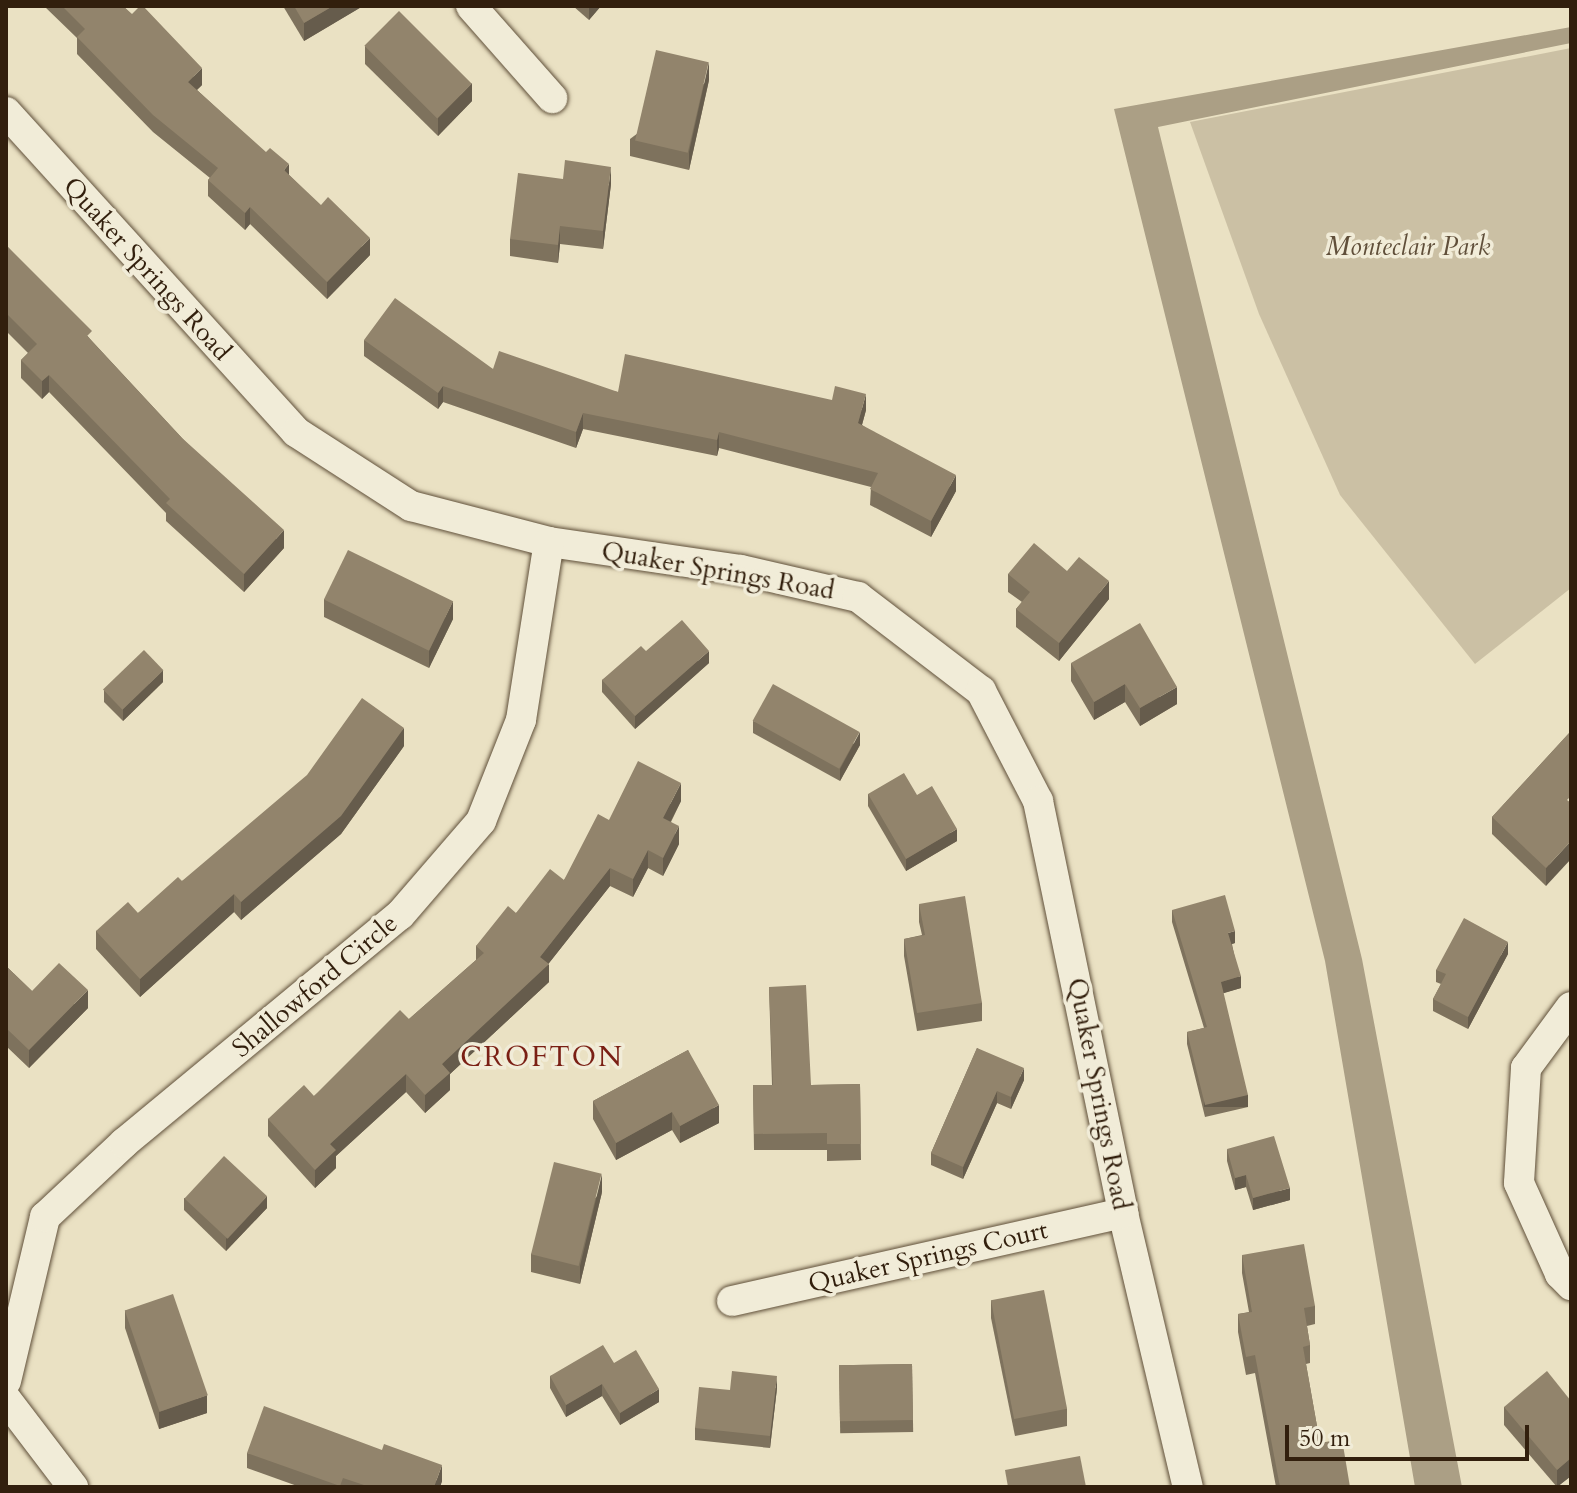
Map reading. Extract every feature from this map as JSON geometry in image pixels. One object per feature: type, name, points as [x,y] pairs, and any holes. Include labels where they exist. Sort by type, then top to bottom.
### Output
[{"type":"street","points":[[471,6],[552,98]]},
{"type":"street","name":"Quaker Springs Road","points":[[6,112],[296,432],[411,506],[549,542],[741,570],[858,597],[981,691],[1038,801],[1123,1213],[1188,1487]]},
{"type":"street","name":"Shallowford Circle","points":[[6,1381],[45,1217],[124,1143],[400,915],[481,821],[521,720],[549,542]]},
{"type":"street","points":[[1571,1007],[1526,1068],[1519,1183],[1560,1274],[1571,1285]]},
{"type":"street","name":"Quaker Springs Court","points":[[732,1301],[1123,1213]]},
{"type":"street","points":[[6,1399],[73,1487]]},
{"type":"green space","name":"Monteclair Park","points":[[1571,48],[1571,588],[1475,664],[1340,495],[1259,314],[1190,122]]},
{"type":"shaded area","points":[[1571,27],[1571,43],[1158,127],[1362,959],[1462,1487],[1415,1487],[1325,961],[1114,109]]},
{"type":"building","points":[[62,6],[123,6],[132,14],[143,6],[202,68],[188,82],[266,152],[270,148],[289,164],[284,170],[321,205],[328,197],[370,238],[327,282],[250,207],[245,213],[208,180],[218,168],[153,115],[77,37],[85,29]]},
{"type":"building","points":[[294,6],[333,6],[304,23]]},
{"type":"building","points":[[399,11],[472,84],[437,118],[364,46]]},
{"type":"building","points":[[656,50],[709,62],[688,153],[635,141]]},
{"type":"building","points":[[565,160],[611,167],[603,231],[560,226],[558,245],[510,239],[518,173],[563,179]]},
{"type":"building","points":[[6,245],[92,331],[87,336],[182,438],[284,530],[244,574],[166,503],[170,499],[49,375],[42,381],[21,360],[37,344],[6,313]]},
{"type":"building","points":[[395,298],[493,369],[499,351],[618,392],[625,354],[832,400],[835,386],[866,394],[858,423],[956,475],[931,521],[870,489],[878,473],[719,432],[717,440],[583,413],[576,432],[443,386],[438,393],[364,340]]},
{"type":"building","points":[[1034,543],[1067,571],[1079,557],[1109,581],[1059,643],[1016,609],[1030,592],[1008,574]]},
{"type":"building","points":[[348,550],[453,601],[429,651],[324,599]]},
{"type":"building","points":[[682,620],[709,651],[635,716],[602,680],[641,646],[646,651]]},
{"type":"building","points":[[1140,623],[1177,687],[1140,708],[1125,684],[1094,702],[1071,663]]},
{"type":"building","points":[[144,650],[163,670],[122,710],[103,690]]},
{"type":"building","points":[[773,684],[860,732],[839,769],[753,721]]},
{"type":"building","points":[[362,698],[404,728],[341,816],[241,902],[234,894],[140,979],[96,931],[128,902],[138,913],[178,877],[182,881],[307,775]]},
{"type":"building","points":[[1571,731],[1571,796],[1567,800],[1571,803],[1571,841],[1546,868],[1492,817]]},
{"type":"building","points":[[638,761],[681,783],[663,818],[679,826],[663,858],[648,850],[633,879],[610,868],[540,957],[549,964],[442,1064],[450,1073],[425,1095],[406,1074],[330,1144],[336,1150],[315,1170],[268,1119],[304,1085],[314,1096],[400,1010],[409,1019],[484,953],[476,946],[508,906],[516,913],[550,869],[564,880],[598,814],[609,820]]},
{"type":"building","points":[[904,773],[917,795],[932,786],[957,829],[906,859],[868,794]]},
{"type":"building","points":[[1225,895],[1235,931],[1228,933],[1241,976],[1221,982],[1248,1095],[1205,1105],[1187,1032],[1207,1027],[1172,910]]},
{"type":"building","points":[[965,896],[982,1003],[917,1013],[904,939],[925,935],[919,904]]},
{"type":"building","points":[[1464,918],[1508,942],[1468,1017],[1433,999],[1446,974],[1436,970]]},
{"type":"building","points":[[59,963],[88,990],[29,1050],[6,1028],[6,966],[32,991]]},
{"type":"building","points":[[806,985],[811,1085],[860,1084],[861,1144],[827,1144],[827,1133],[754,1134],[753,1085],[773,1085],[769,987]]},
{"type":"building","points":[[977,1048],[1024,1068],[1011,1097],[997,1091],[963,1167],[931,1153]]},
{"type":"building","points":[[688,1050],[719,1105],[680,1126],[672,1112],[616,1143],[593,1101]]},
{"type":"building","points":[[1274,1136],[1290,1188],[1253,1198],[1246,1175],[1235,1178],[1227,1149]]},
{"type":"building","points":[[224,1156],[267,1196],[228,1239],[184,1198]]},
{"type":"building","points":[[554,1162],[602,1174],[579,1266],[531,1254]]},
{"type":"building","points":[[1304,1244],[1315,1306],[1304,1308],[1310,1345],[1303,1347],[1320,1443],[1342,1439],[1350,1487],[1280,1487],[1255,1355],[1246,1357],[1238,1314],[1252,1312],[1242,1255]]},
{"type":"building","points":[[1044,1290],[1067,1409],[1014,1419],[991,1300]]},
{"type":"building","points":[[173,1294],[208,1395],[160,1412],[125,1311]]},
{"type":"building","points":[[603,1345],[614,1363],[636,1350],[659,1389],[620,1413],[602,1384],[566,1405],[550,1376]]},
{"type":"building","points":[[912,1364],[913,1420],[840,1421],[839,1365]]},
{"type":"building","points":[[732,1371],[777,1376],[770,1436],[695,1428],[699,1387],[730,1390]]},
{"type":"building","points":[[1547,1371],[1571,1401],[1571,1458],[1557,1470],[1504,1407]]},
{"type":"building","points":[[264,1406],[382,1450],[384,1444],[442,1465],[434,1487],[370,1487],[343,1478],[340,1486],[247,1453]]},
{"type":"building","points":[[1080,1456],[1086,1487],[1008,1487],[1005,1470]]},
{"type":"district","name":"CROFTON","points":[[542,1057]]}]
